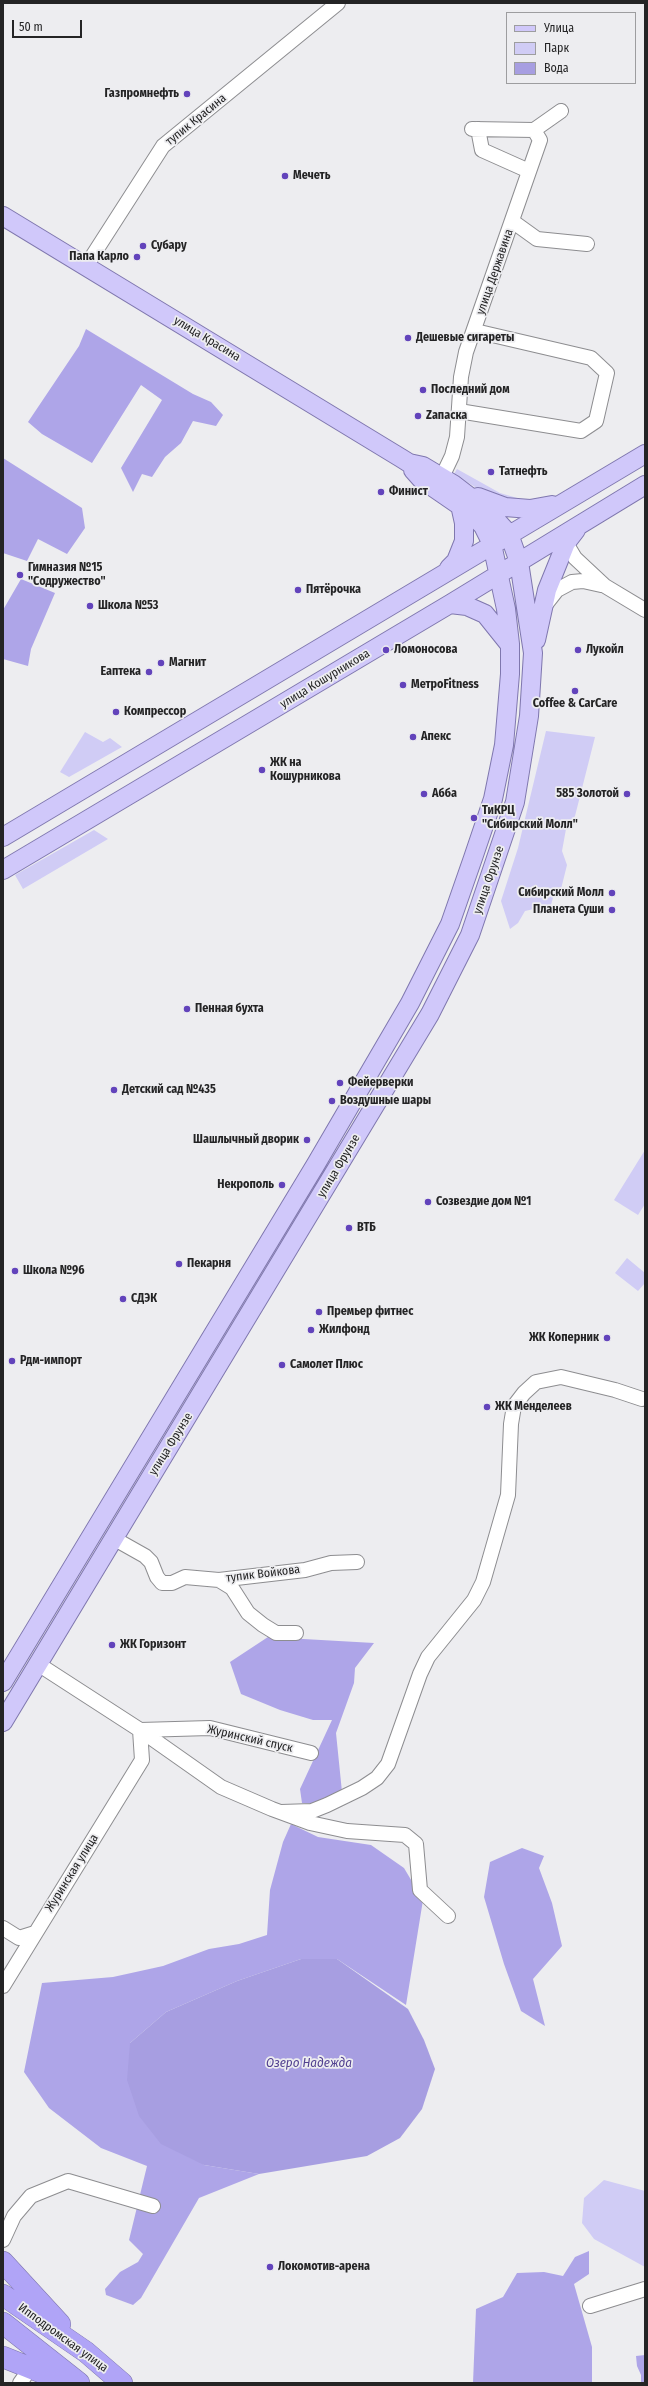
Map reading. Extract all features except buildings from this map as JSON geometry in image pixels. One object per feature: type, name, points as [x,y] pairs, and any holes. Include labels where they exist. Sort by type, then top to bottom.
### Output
[{"type":"highway","points":[[3,2262],[86,2352]]},
{"type":"highway","name":"Ипподромская улица","points":[[3,2295],[86,2352],[114,2376]]},
{"type":"highway","name":"Ипподромская улица","points":[[3,2323],[79,2383]]},
{"type":"highway","points":[[3,2357],[68,2383]]},
{"type":"main road","name":"улица Красина","points":[[3,216],[409,463],[423,466],[442,477],[462,499],[483,526],[492,544],[498,575]]},
{"type":"main road","points":[[3,837],[645,454]]},
{"type":"main road","name":"улица Красина","points":[[409,463],[421,479],[487,510],[509,534]]},
{"type":"main road","name":"улица Кошурникова","points":[[3,870],[450,604],[645,485]]},
{"type":"main road","points":[[443,574],[456,561],[464,541],[462,499],[505,507],[530,509],[560,504]]},
{"type":"main road","points":[[533,653],[546,590],[566,543],[580,524]]},
{"type":"main road","name":"улица Фрунзе","points":[[3,1722],[430,1014],[470,935],[515,802],[529,716],[533,653],[519,562],[509,534]]},
{"type":"main road","name":"улица Фрунзе","points":[[3,1682],[410,1004],[450,924],[493,799],[500,769],[507,714],[510,644],[498,575]]},
{"type":"main road","points":[[450,604],[467,606],[485,614],[510,644]]},
{"type":"main road","points":[[278,1226],[297,1236]]},
{"type":"main road","points":[[229,1307],[248,1318]]},
{"type":"street","name":"тупик Красина","points":[[86,266],[163,146],[338,3]]},
{"type":"street","points":[[529,171],[482,150],[475,129],[534,130],[561,111]]},
{"type":"street","name":"улица Державина","points":[[442,477],[452,456],[457,437],[466,352],[475,331],[540,140],[534,130]]},
{"type":"street","points":[[512,221],[537,239],[587,244]]},
{"type":"street","points":[[459,411],[582,430],[596,421],[607,373],[591,358],[475,331]]},
{"type":"street","points":[[566,543],[575,558],[605,586],[645,610]]},
{"type":"street","points":[[542,612],[550,596],[557,590],[572,582],[583,581],[605,586]]},
{"type":"street","points":[[281,1812],[312,1811],[326,1805],[362,1788],[377,1778],[388,1764],[420,1674],[428,1657],[474,1600],[483,1582],[508,1495],[511,1424],[514,1406],[524,1393],[536,1382],[561,1377],[616,1390],[642,1400]]},
{"type":"street","points":[[113,1538],[145,1556],[151,1562],[157,1577],[162,1583],[172,1583],[185,1577],[220,1580]]},
{"type":"street","name":"тупик Войкова","points":[[220,1580],[305,1570],[331,1563],[357,1562]]},
{"type":"street","name":"тупик Войкова","points":[[220,1580],[232,1588],[248,1614],[263,1625],[276,1632],[296,1633]]},
{"type":"street","points":[[38,1664],[140,1730],[221,1787],[310,1823],[346,1831],[405,1835],[416,1844],[420,1890],[448,1916]]},
{"type":"street","name":"Журинский спуск","points":[[140,1730],[210,1728],[311,1753]]},
{"type":"street","name":"Журинская улица","points":[[3,1986],[142,1760],[140,1730]]},
{"type":"street","points":[[3,1928],[19,1938],[36,1932]]},
{"type":"street","points":[[3,2240],[14,2216],[31,2196],[68,2181],[153,2206]]},
{"type":"street","points":[[590,2306],[645,2289]]},
{"type":"green space","points":[[457,469],[500,493],[524,500],[520,502],[483,492],[454,474]]},
{"type":"green space","points":[[546,731],[595,737],[575,816],[566,829],[562,851],[567,865],[560,893],[554,894],[551,905],[525,911],[518,923],[510,929],[501,901],[518,848]]},
{"type":"green space","points":[[85,732],[103,742],[110,738],[122,747],[69,777],[60,772]]},
{"type":"green space","points":[[94,830],[108,839],[23,889],[15,875]]},
{"type":"green space","points":[[645,1150],[645,1204],[638,1215],[614,1200]]},
{"type":"green space","points":[[627,1258],[645,1273],[645,1283],[638,1291],[615,1273]]},
{"type":"green space","points":[[604,2180],[645,2191],[645,2267],[594,2239],[582,2223],[584,2198]]},
{"type":"shaded area","points":[[86,329],[193,394],[211,402],[223,415],[216,426],[193,421],[181,443],[165,457],[152,477],[142,474],[133,492],[121,468],[162,400],[141,385],[92,463],[42,434],[28,422],[79,346]]},
{"type":"shaded area","name":"Гимназия №15 \"Содружество\"","points":[[3,458],[82,508],[85,528],[67,554],[38,539],[27,561],[3,553]]},
{"type":"shaded area","points":[[21,579],[55,593],[31,649],[28,666],[3,659],[3,610]]},
{"type":"shaded area","points":[[268,1637],[374,1643],[355,1668],[354,1683],[336,1733],[342,1792],[314,1804],[302,1803],[300,1789],[332,1720],[313,1720],[280,1710],[241,1694],[230,1662]]},
{"type":"shaded area","points":[[291,1824],[318,1837],[371,1845],[404,1868],[423,1900],[406,2005],[337,1959],[301,1959],[237,1981],[166,2012],[130,2043],[204,2165],[259,2174],[199,2198],[141,2298],[133,2305],[106,2295],[105,2289],[120,2272],[138,2262],[143,2254],[129,2240],[147,2166],[101,2148],[49,2108],[24,2072],[42,1983],[113,1977],[163,1966],[209,1949],[239,1944],[267,1935],[270,1890],[283,1842]]},
{"type":"shaded area","points":[[522,1848],[544,1856],[539,1868],[552,1903],[562,1946],[533,1979],[545,2026],[521,2011],[504,1964],[484,1897],[490,1862]]},
{"type":"shaded area","points":[[589,2251],[589,2274],[574,2284],[592,2347],[592,2383],[473,2383],[476,2309],[503,2297],[517,2273],[544,2272],[563,2276],[575,2257]]},
{"type":"shaded area","points":[[645,2355],[645,2383],[641,2383],[641,2375],[637,2366],[636,2356]]},
{"type":"water","name":"Озеро Надежда","points":[[301,1959],[337,1959],[408,2009],[424,2040],[435,2069],[422,2109],[400,2138],[367,2156],[259,2174],[204,2165],[161,2144],[139,2116],[127,2080],[130,2043],[166,2012],[237,1981]]},
{"type":"place","name":"Газпромнефть","points":[[187,94]]},
{"type":"place","name":"Мечеть","points":[[285,176]]},
{"type":"place","name":"Субару","points":[[143,246]]},
{"type":"place","name":"Папа Карло","points":[[137,257]]},
{"type":"place","name":"Дешевые сигареты","points":[[408,338]]},
{"type":"place","name":"Последний дом","points":[[423,390]]},
{"type":"place","name":"Zапаска","points":[[418,416]]},
{"type":"place","name":"Татнефть","points":[[491,472]]},
{"type":"place","name":"Финист","points":[[381,492]]},
{"type":"place","name":"Гимназия №15 \"Содружество\"","points":[[20,575]]},
{"type":"place","name":"Пятёрочка","points":[[298,590]]},
{"type":"place","name":"Школа №53","points":[[90,606]]},
{"type":"place","name":"Ломоносова","points":[[386,650]]},
{"type":"place","name":"Лукойл","points":[[578,650]]},
{"type":"place","name":"Магнит","points":[[161,663]]},
{"type":"place","name":"Еаптека","points":[[149,672]]},
{"type":"place","name":"МетроFitness","points":[[403,685]]},
{"type":"place","name":"Coffee & CarCare","points":[[575,691]]},
{"type":"place","name":"Компрессор","points":[[116,712]]},
{"type":"place","name":"Апекс","points":[[413,737]]},
{"type":"place","name":"ЖК на Кошурникова","points":[[262,770]]},
{"type":"place","name":"Абба","points":[[424,794]]},
{"type":"place","name":"585 Золотой","points":[[627,794]]},
{"type":"place","name":"ТиКРЦ \"Сибирский Молл\"","points":[[474,818]]},
{"type":"place","name":"Сибирский Молл","points":[[612,893]]},
{"type":"place","name":"Планета Суши","points":[[612,910]]},
{"type":"place","name":"Пенная бухта","points":[[187,1009]]},
{"type":"place","name":"Фейерверки","points":[[340,1083]]},
{"type":"place","name":"Детский сад №435","points":[[114,1090]]},
{"type":"place","name":"Воздушные шары","points":[[332,1101]]},
{"type":"place","name":"Шашлычный дворик","points":[[307,1140]]},
{"type":"place","name":"Некрополь","points":[[282,1185]]},
{"type":"place","name":"Созвездие дом №1","points":[[428,1202]]},
{"type":"place","name":"ВТБ","points":[[349,1228]]},
{"type":"place","name":"Пекарня","points":[[179,1264]]},
{"type":"place","name":"Школа №96","points":[[15,1271]]},
{"type":"place","name":"СДЭК","points":[[123,1299]]},
{"type":"place","name":"Премьер фитнес","points":[[319,1312]]},
{"type":"place","name":"Жилфонд","points":[[311,1330]]},
{"type":"place","name":"ЖК Коперник","points":[[607,1338]]},
{"type":"place","name":"Рдм-импорт","points":[[12,1361]]},
{"type":"place","name":"Самолет Плюс","points":[[282,1365]]},
{"type":"place","name":"ЖК Менделеев","points":[[487,1407]]},
{"type":"place","name":"ЖК Горизонт","points":[[112,1645]]},
{"type":"place","name":"Локомотив-арена","points":[[270,2267]]}]
